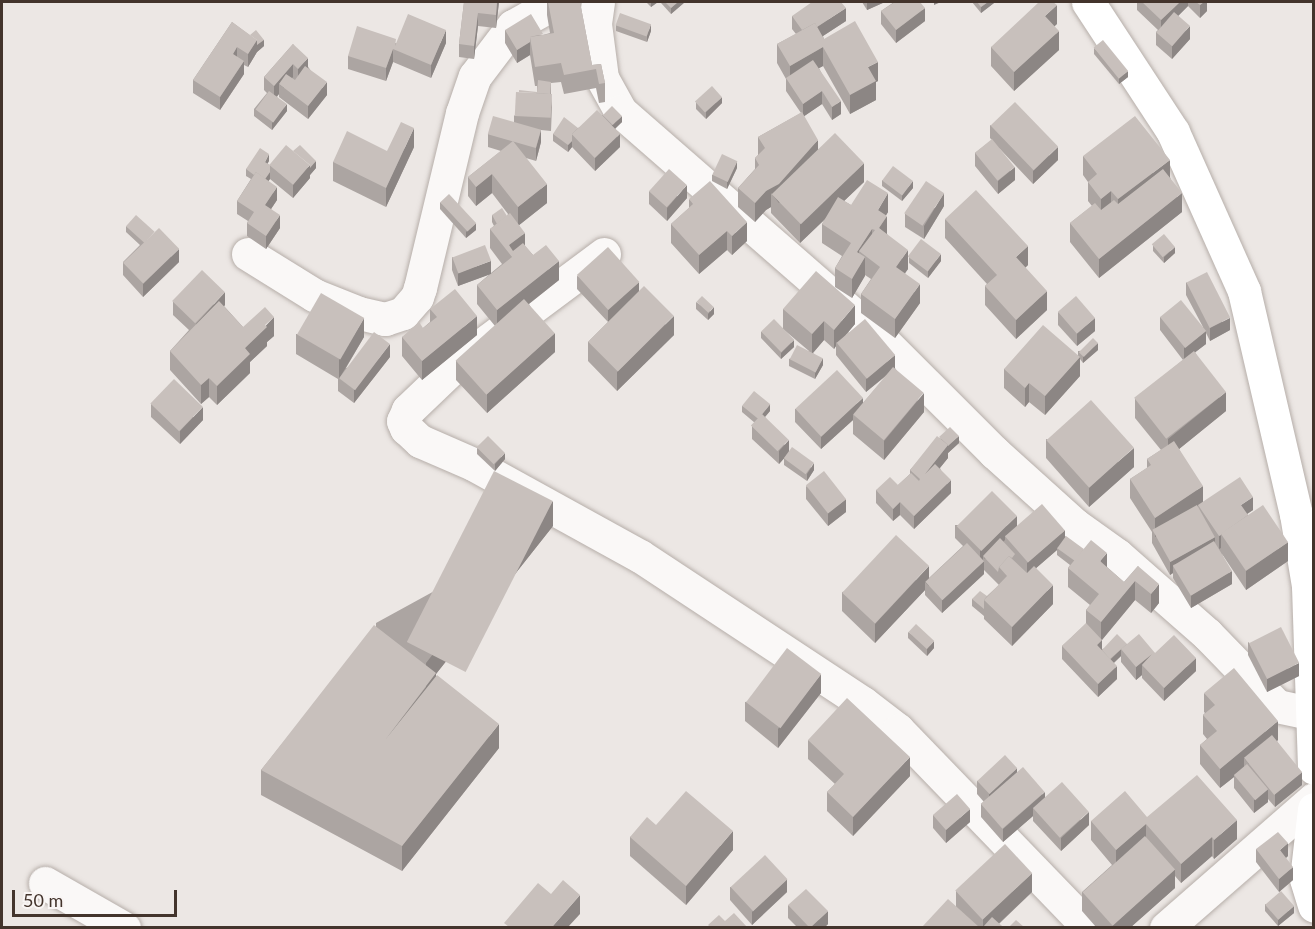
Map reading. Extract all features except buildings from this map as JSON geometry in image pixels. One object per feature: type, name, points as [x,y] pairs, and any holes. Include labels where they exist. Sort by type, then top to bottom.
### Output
[{"type":"main road","points":[[1088,2],[1173,132],[1244,291],[1294,503],[1308,586],[1314,768]]},
{"type":"main road","points":[[1314,809],[1306,870],[1314,906]]},
{"type":"street","points":[[248,254],[314,296],[385,320],[403,313],[417,297],[420,288],[462,113],[475,76],[513,26],[556,2]]},
{"type":"street","points":[[598,2],[596,40],[602,78],[610,97],[620,111],[879,337],[994,452],[1075,525],[1117,555],[1207,634],[1277,706],[1311,713]]},
{"type":"street","points":[[604,254],[454,366],[408,410],[403,421],[406,428],[420,441],[474,464],[640,556],[863,703],[898,730],[1089,927]]},
{"type":"street","points":[[1166,927],[1314,799]]},
{"type":"street","points":[[45,883],[124,927]]}]
